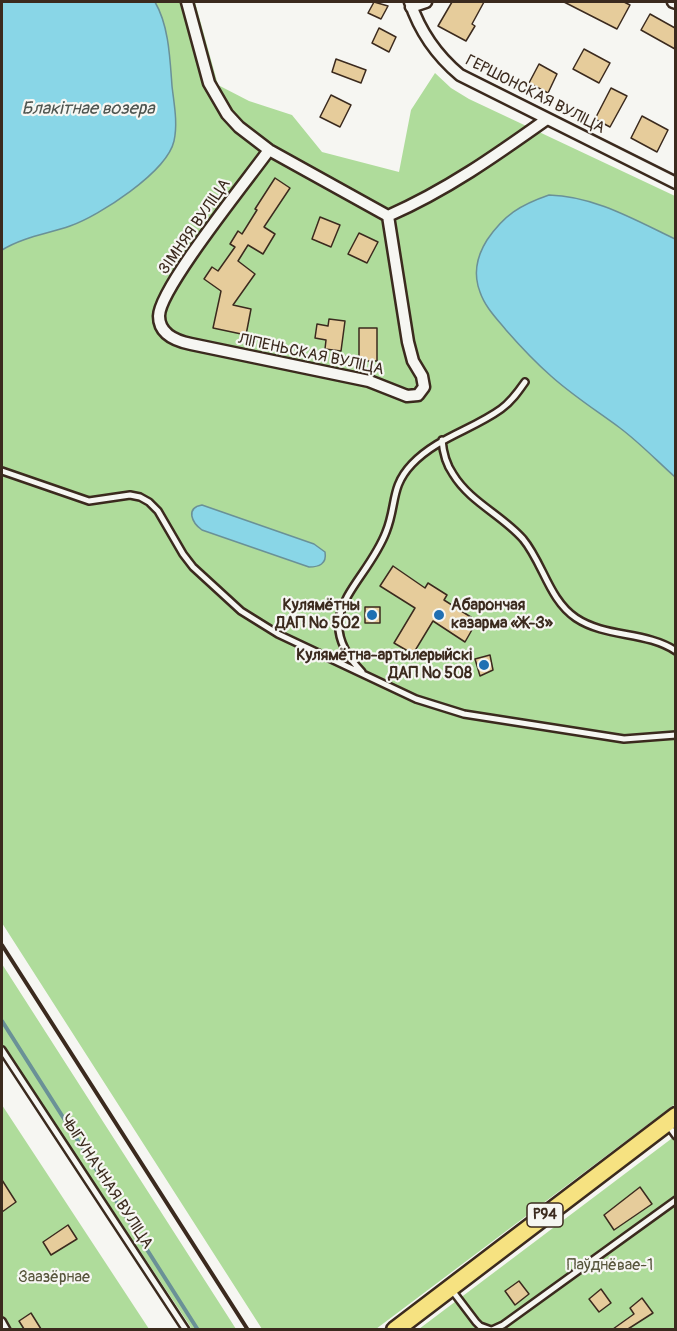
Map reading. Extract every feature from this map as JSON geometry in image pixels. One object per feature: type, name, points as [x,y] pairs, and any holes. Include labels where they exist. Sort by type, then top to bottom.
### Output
[{"type":"main road","name":"Р94","points":[[394,1329],[673,1125]]},
{"type":"street","points":[[187,2],[204,68],[216,98],[226,114],[269,150],[388,216],[460,180],[547,119]]},
{"type":"street","points":[[411,4],[426,2]]},
{"type":"street","name":"ГЕРШОНСКАЯ ВУЛІЦА","points":[[411,4],[426,39],[447,65],[475,84],[675,183]]},
{"type":"street","name":"ЗІМНЯЯ ВУЛІЦА","points":[[161,326],[159,315],[167,293],[208,232],[269,150]]},
{"type":"street","name":"ЛІПЕНЬСКАЯ ВУЛІЦА","points":[[161,326],[172,338],[181,342],[369,381],[407,396],[418,395],[424,387],[424,382],[413,361],[408,342],[388,216]]},
{"type":"lane","points":[[367,676],[345,651],[340,637],[341,609],[347,595],[380,546],[387,529],[394,492],[401,477],[411,465],[442,440],[501,409],[514,398],[525,382]]},
{"type":"lane","points":[[442,440],[445,458],[453,475],[471,496],[515,530],[524,540],[556,596],[568,611],[588,624],[660,643],[675,651]]},
{"type":"lane","points":[[2,471],[89,501],[130,495],[140,497],[158,511],[193,567],[241,611],[278,634],[416,699],[464,714],[624,739],[675,735]]},
{"type":"lane","name":"ЧЫГУНАЧНАЯ ВУЛІЦА","points":[[2,1050],[186,1329]]},
{"type":"lane","points":[[450,1287],[476,1322],[486,1329],[503,1325],[675,1200]]},
{"type":"lane","points":[[2,1321],[7,1329]]},
{"type":"green space","points":[[2,2],[195,2],[218,85],[249,101],[292,115],[322,152],[399,172],[411,110],[435,73],[451,88],[469,99],[675,196],[675,1104],[376,1329],[262,1329],[2,923]]},
{"type":"green space","points":[[2,964],[236,1329],[192,1329],[2,1044]]},
{"type":"green space","name":"Заазёрнае","points":[[2,1105],[149,1329],[2,1329]]},
{"type":"green space","name":"Паўднёвае-1","points":[[675,1136],[675,1329],[419,1329]]},
{"type":"water","name":"Блакітнае возера","points":[[2,2],[155,2],[160,11],[168,43],[176,127],[169,153],[159,166],[114,203],[83,221],[27,239],[2,250]]},
{"type":"water","points":[[549,195],[566,196],[598,204],[675,239],[675,477],[627,434],[545,371],[506,330],[482,297],[477,272],[481,252],[487,240],[506,217],[529,203]]},
{"type":"water","points":[[202,505],[314,544],[325,552],[325,559],[319,565],[309,567],[202,530],[195,524],[192,512],[193,509]]},
{"type":"building","points":[[374,2],[388,6],[381,19],[368,13]]},
{"type":"building","points":[[452,2],[484,2],[472,24],[475,26],[466,41],[438,26]]},
{"type":"building","points":[[564,2],[624,2],[630,5],[617,29]]},
{"type":"building","points":[[650,14],[675,28],[675,49],[641,30]]},
{"type":"building","points":[[379,28],[396,37],[389,52],[372,43]]},
{"type":"building","points":[[584,49],[610,63],[599,83],[573,69]]},
{"type":"building","points":[[336,59],[366,70],[361,83],[332,72]]},
{"type":"building","points":[[539,64],[557,74],[548,93],[529,83]]},
{"type":"building","points":[[611,88],[627,96],[610,127],[595,119]]},
{"type":"building","points":[[331,95],[351,105],[340,127],[320,117]]},
{"type":"building","points":[[642,116],[668,130],[657,152],[631,138]]},
{"type":"building","points":[[275,178],[290,188],[264,227],[275,234],[263,254],[248,245],[238,261],[255,274],[233,305],[251,309],[246,335],[213,328],[221,291],[204,279],[212,267],[218,271],[235,247],[230,244],[238,231],[242,234]]},
{"type":"building","points":[[320,217],[340,225],[331,247],[312,239]]},
{"type":"building","points":[[359,233],[378,242],[367,263],[348,254]]},
{"type":"building","points":[[329,319],[345,321],[341,351],[325,349],[326,340],[315,338],[317,324],[328,326]]},
{"type":"building","points":[[359,328],[377,328],[377,361],[359,361]]},
{"type":"building","name":"Абарончая казарма «Ж-З»","points":[[393,566],[425,588],[428,583],[447,595],[444,600],[477,621],[465,642],[433,621],[413,654],[394,643],[415,608],[380,586]]},
{"type":"building","name":"Кулямётны ДАП № 502","points":[[365,607],[380,607],[380,623],[365,623]]},
{"type":"building","name":"Кулямётна-артылерыйскі ДАП № 508","points":[[490,655],[493,670],[480,676],[475,659]]},
{"type":"building","points":[[2,1180],[16,1202],[2,1212]]},
{"type":"building","points":[[640,1187],[652,1204],[614,1230],[604,1215]]},
{"type":"building","points":[[68,1225],[77,1239],[51,1255],[43,1242]]},
{"type":"building","points":[[519,1281],[529,1294],[515,1305],[505,1291]]},
{"type":"building","points":[[601,1289],[611,1303],[599,1312],[589,1299]]},
{"type":"building","points":[[642,1298],[653,1313],[628,1329],[613,1329],[634,1314],[630,1308]]},
{"type":"building","points":[[31,1313],[41,1329],[24,1329],[19,1321]]},
{"type":"waterway","points":[[2,1021],[198,1330]]},
{"type":"railway","points":[[2,945],[248,1330]]},
{"type":"place","name":"Кулямётны ДАП № 502","points":[[372,615]]},
{"type":"place","name":"Абарончая казарма «Ж-З»","points":[[439,615]]},
{"type":"place","name":"Кулямётна-артылерыйскі ДАП № 508","points":[[484,665]]}]
